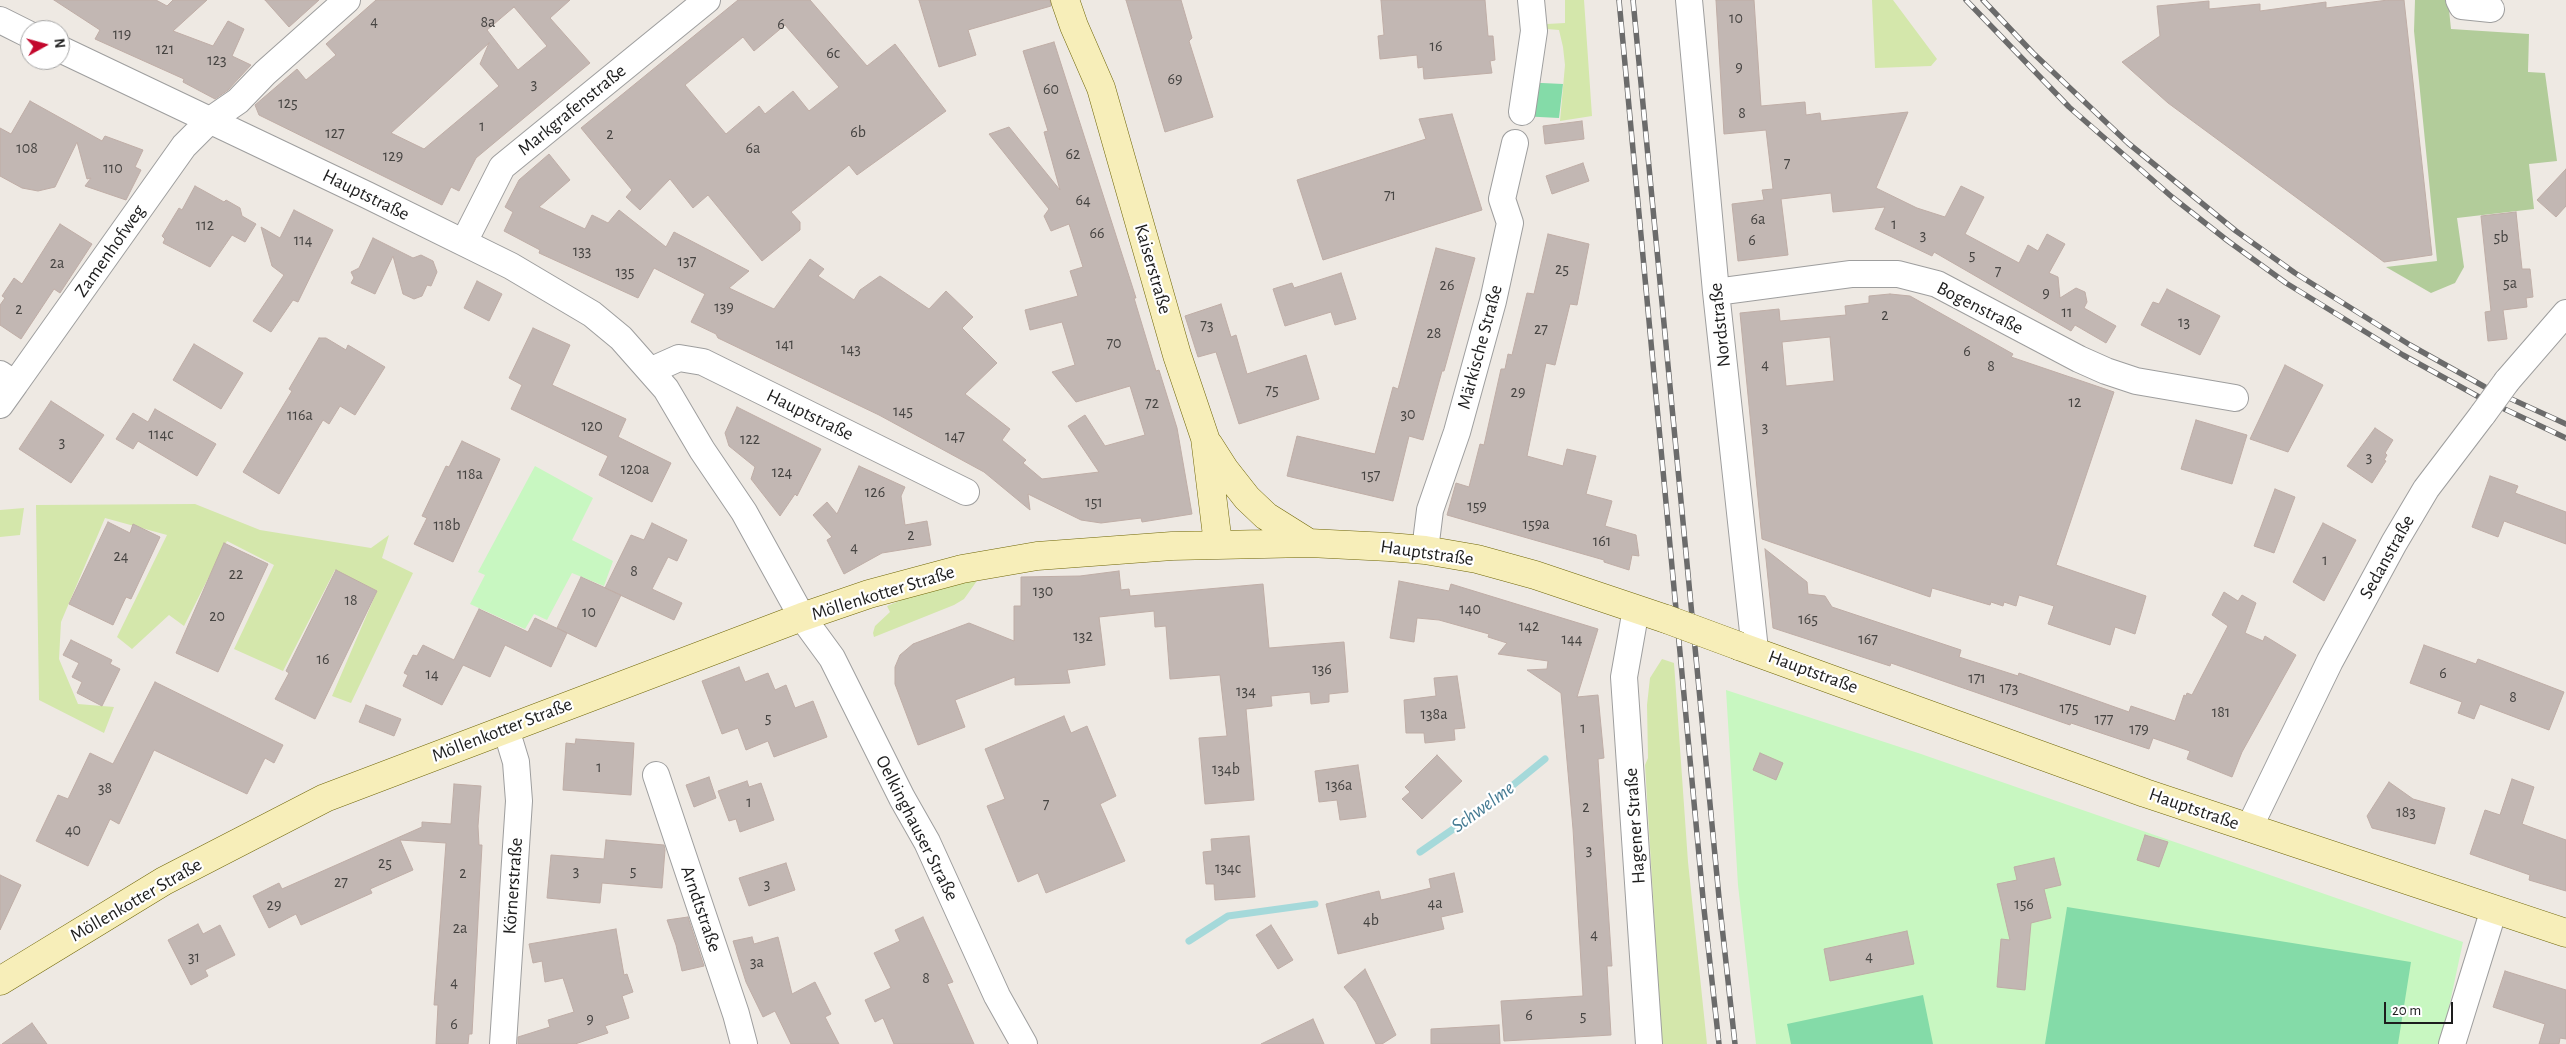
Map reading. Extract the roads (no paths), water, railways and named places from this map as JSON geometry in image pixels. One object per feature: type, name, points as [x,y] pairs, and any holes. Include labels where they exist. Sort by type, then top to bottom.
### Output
[{"type":"main road","name":"Kaiserstraße","points":[[1065,0],[1074,26],[1101,88],[1177,355],[1204,438],[1218,544]]},
{"type":"main road","points":[[1204,438],[1225,470],[1247,498],[1266,516],[1309,543]]},
{"type":"main road","name":"Hauptstraße","points":[[1036,556],[1218,544],[1309,543],[1425,550],[1477,559],[1535,575],[1636,608],[2094,775],[2566,933]]},
{"type":"main road","name":"Möllenkotter Straße","points":[[0,981],[164,881],[325,798],[802,617],[869,594],[962,569],[1036,556]]},
{"type":"street","name":"Zamenhofweg","points":[[0,405],[8,379],[184,146],[209,121],[238,101],[265,73],[347,0]]},
{"type":"street","name":"Markgrafenstraße","points":[[464,242],[502,167],[707,0]]},
{"type":"street","points":[[1522,112],[1534,31],[1531,0]]},
{"type":"street","name":"Nordstraße","points":[[1689,0],[1747,648]]},
{"type":"street","points":[[2459,0],[2462,6],[2491,9]]},
{"type":"street","points":[[0,20],[20,30]]},
{"type":"street","name":"Hauptstraße","points":[[70,54],[464,242],[511,266],[592,314],[622,338],[652,370],[744,512],[802,617]]},
{"type":"street","name":"Märkische Straße","points":[[1425,550],[1430,510],[1457,432],[1493,301],[1510,223],[1502,199],[1515,143]]},
{"type":"street","name":"Bogenstraße","points":[[1716,292],[1851,274],[1898,274],[1937,284],[2079,360],[2106,371],[2136,381],[2235,398]]},
{"type":"street","name":"Sedanstraße","points":[[2249,828],[2330,661],[2394,543],[2426,489],[2507,381],[2566,313]]},
{"type":"street","name":"Hauptstraße","points":[[652,370],[679,358],[703,362],[966,492]]},
{"type":"street","name":"Hagener Straße","points":[[1636,608],[1624,677],[1649,1044]]},
{"type":"street","name":"Oelkinghauser Straße","points":[[802,617],[832,658],[902,798],[927,842],[997,996],[1024,1044]]},
{"type":"street","name":"Körnerstraße","points":[[503,1044],[519,802],[516,762],[506,729]]},
{"type":"street","name":"Arndtstraße","points":[[656,775],[736,1014],[744,1044]]},
{"type":"street","points":[[2452,1044],[2494,909]]},
{"type":"waterway","name":"Schwelme","points":[[1420,852],[1491,803],[1545,759]]},
{"type":"waterway","name":"Schwelme","points":[[1189,941],[1228,916],[1315,904]]},
{"type":"railway","points":[[1619,0],[1704,909],[1719,1044]]},
{"type":"railway","points":[[1633,0],[1720,908],[1735,1044]]},
{"type":"railway","points":[[1966,0],[2069,107],[2172,197],[2228,241],[2286,283],[2403,355],[2479,397],[2566,438]]},
{"type":"railway","points":[[1983,0],[2033,53],[2128,143],[2236,231],[2295,273],[2410,345],[2485,387],[2566,424]]}]
